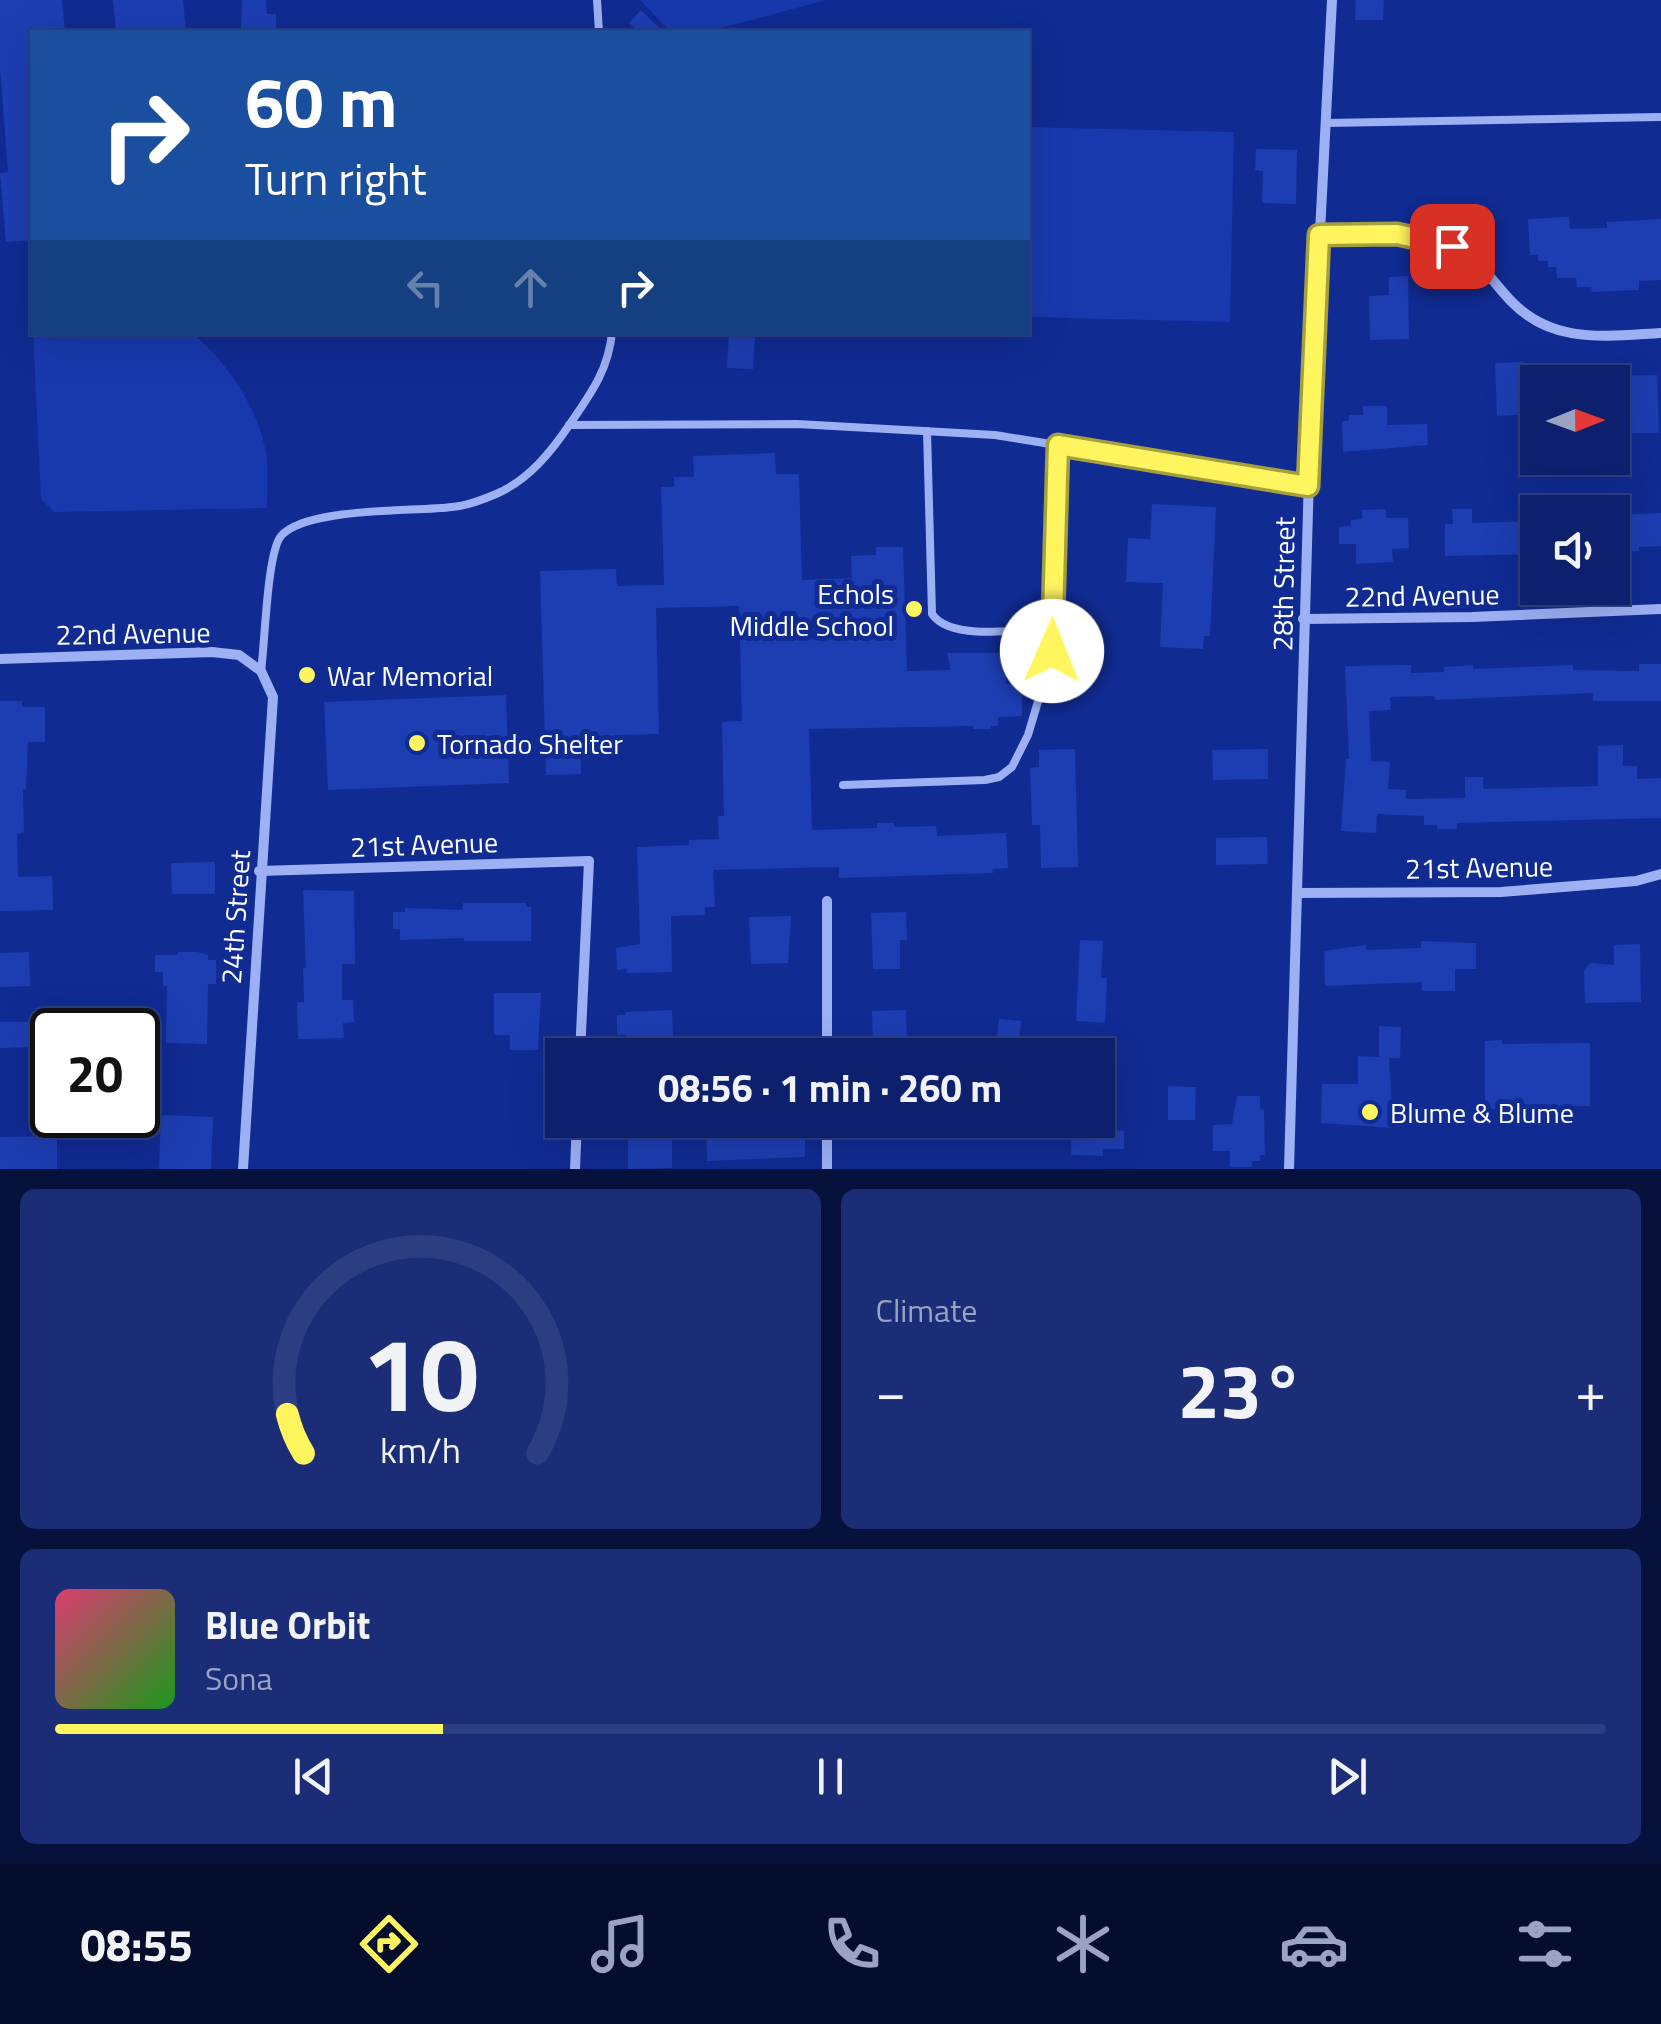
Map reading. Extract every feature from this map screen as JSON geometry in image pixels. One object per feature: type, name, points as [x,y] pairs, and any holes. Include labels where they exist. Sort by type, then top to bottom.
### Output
[{"type":"street","name":"28th Street","points":[[1289,1169],[1303,620],[1332,0]]},
{"type":"street","points":[[1319,235],[1397,234],[1452,246],[1476,260],[1532,320],[1556,331],[1610,338],[1661,333]]},
{"type":"street","name":"22nd Avenue","points":[[1303,620],[1472,618],[1661,609]]},
{"type":"street","name":"22nd Avenue","points":[[0,659],[212,652],[239,655],[262,671]]},
{"type":"street","name":"24th Street","points":[[244,1169],[273,697],[262,671]]},
{"type":"street","name":"21st Avenue","points":[[260,871],[589,861],[581,1038]]},
{"type":"street","name":"21st Avenue","points":[[1298,893],[1501,892],[1636,881],[1661,874]]},
{"type":"street","points":[[827,901],[827,1038]]},
{"type":"street","points":[[575,1169],[576,1138]]},
{"type":"street","points":[[827,1138],[827,1169]]},
{"type":"lane","points":[[597,0],[599,30]]},
{"type":"lane","points":[[1326,123],[1659,117]]},
{"type":"lane","points":[[262,671],[271,564],[279,538],[298,522],[457,507],[499,493],[537,467],[570,425],[604,373],[611,335]]},
{"type":"lane","points":[[570,425],[797,424],[995,435],[1308,486]]},
{"type":"lane","points":[[927,431],[932,614],[947,629],[964,631],[1053,628]]},
{"type":"lane","points":[[843,785],[1000,777],[1012,767],[1028,735],[1052,651],[1058,445]]},
{"type":"shaded area","points":[[640,0],[826,0],[714,30],[667,28]]},
{"type":"shaded area","points":[[1030,127],[1234,132],[1230,322],[1030,317]]},
{"type":"shaded area","points":[[33,335],[195,335],[219,359],[241,390],[264,443],[267,508],[54,512],[41,499]]},
{"type":"building","points":[[0,0],[62,0],[65,30],[30,30],[30,240],[6,242],[0,173],[8,172],[0,68]]},
{"type":"building","points":[[113,0],[183,0],[186,30],[116,30]]},
{"type":"building","points":[[242,0],[266,0],[267,14],[276,14],[276,30],[241,30]]},
{"type":"building","points":[[1356,0],[1384,0],[1383,20],[1355,20]]},
{"type":"building","points":[[641,10],[661,30],[637,30],[629,23]]},
{"type":"building","points":[[1256,149],[1297,150],[1296,204],[1262,203],[1263,171],[1255,170]]},
{"type":"building","points":[[1569,217],[1570,229],[1607,228],[1607,222],[1661,219],[1661,280],[1639,281],[1639,290],[1592,292],[1591,287],[1577,287],[1576,278],[1557,278],[1556,267],[1548,267],[1548,261],[1538,261],[1538,255],[1530,255],[1528,219]]},
{"type":"building","points":[[1408,276],[1409,339],[1370,340],[1369,296],[1389,295],[1389,277]]},
{"type":"building","points":[[729,335],[755,335],[753,369],[727,368]]},
{"type":"building","points":[[1523,362],[1520,415],[1497,416],[1495,363]]},
{"type":"building","points":[[1657,375],[1659,433],[1630,433],[1630,376]]},
{"type":"building","points":[[1363,406],[1387,406],[1387,425],[1427,424],[1428,445],[1343,452],[1342,421],[1349,421],[1349,415],[1363,415]]},
{"type":"building","points":[[775,453],[776,474],[799,474],[802,580],[852,578],[851,556],[876,555],[876,547],[903,547],[907,671],[951,670],[947,653],[1006,653],[1006,684],[1022,683],[1022,716],[998,717],[998,726],[991,729],[809,729],[812,830],[877,828],[877,823],[894,823],[894,827],[936,826],[937,836],[1006,833],[1008,868],[992,869],[993,873],[839,878],[839,867],[713,870],[715,907],[705,907],[705,915],[671,916],[672,972],[627,973],[626,969],[617,970],[616,948],[640,944],[637,847],[689,845],[689,840],[719,839],[718,816],[724,816],[722,722],[742,721],[739,606],[656,608],[659,734],[617,735],[617,741],[580,742],[581,774],[546,775],[540,571],[616,569],[617,586],[664,585],[661,487],[674,487],[674,477],[694,477],[693,456]]},
{"type":"building","points":[[1152,504],[1216,507],[1210,636],[1204,636],[1203,649],[1160,647],[1163,583],[1126,582],[1128,538],[1150,539]]},
{"type":"building","points":[[1386,509],[1386,518],[1408,518],[1409,548],[1392,549],[1393,562],[1356,564],[1356,544],[1339,544],[1339,527],[1362,519],[1362,510]]},
{"type":"building","points":[[1452,509],[1472,509],[1472,523],[1520,522],[1520,554],[1445,556],[1445,524],[1453,524]]},
{"type":"building","points":[[1661,513],[1661,546],[1630,551],[1630,514]]},
{"type":"building","points":[[1639,664],[1661,664],[1661,701],[1593,701],[1593,693],[1435,700],[1434,696],[1390,697],[1391,710],[1369,711],[1371,761],[1390,762],[1388,789],[1406,790],[1406,799],[1465,798],[1465,777],[1483,777],[1483,789],[1598,786],[1598,746],[1623,745],[1623,766],[1637,766],[1637,779],[1661,778],[1661,818],[1457,823],[1457,829],[1437,829],[1437,825],[1424,825],[1424,816],[1377,814],[1376,833],[1341,831],[1349,759],[1345,666],[1411,665],[1411,673],[1444,672],[1444,667],[1473,665],[1473,669],[1573,665],[1573,670],[1639,671]]},
{"type":"building","name":"Tornado Shelter","points":[[506,695],[509,783],[328,790],[324,702]]},
{"type":"building","points":[[0,701],[22,701],[22,707],[45,707],[45,742],[28,742],[24,833],[17,834],[18,877],[52,876],[53,910],[0,911]]},
{"type":"building","points":[[1075,749],[1078,867],[1041,868],[1040,825],[1032,825],[1030,768],[1039,767],[1039,750]]},
{"type":"building","points":[[1268,749],[1268,779],[1213,780],[1212,750]]},
{"type":"building","points":[[1267,837],[1268,864],[1216,865],[1216,838]]},
{"type":"building","points":[[215,862],[215,894],[172,894],[171,863]]},
{"type":"building","points":[[303,890],[354,891],[355,964],[342,964],[342,1000],[353,1000],[354,1022],[343,1023],[344,1038],[298,1039],[297,1002],[304,1002],[306,968]]},
{"type":"building","points":[[463,903],[526,903],[526,907],[531,907],[531,941],[400,940],[400,929],[393,929],[393,912],[405,912],[405,908],[463,910]]},
{"type":"building","points":[[906,912],[907,940],[900,940],[900,969],[873,969],[871,913]]},
{"type":"building","points":[[791,916],[788,963],[751,964],[749,917]]},
{"type":"building","points":[[1080,940],[1103,941],[1101,978],[1107,978],[1105,1023],[1076,1021]]},
{"type":"building","points":[[1421,941],[1476,943],[1476,969],[1455,969],[1455,991],[1422,991],[1422,982],[1325,986],[1324,951],[1366,945],[1366,950],[1421,948]]},
{"type":"building","points":[[1640,944],[1641,1002],[1585,1003],[1584,971],[1590,963],[1614,965],[1614,945]]},
{"type":"building","points":[[29,952],[30,986],[0,987],[0,953]]},
{"type":"building","points":[[197,952],[208,955],[208,960],[216,960],[216,984],[208,984],[207,1044],[166,1043],[167,986],[163,986],[163,972],[155,972],[155,955]]},
{"type":"building","points":[[494,993],[541,993],[538,1050],[510,1050],[510,1035],[494,1035]]},
{"type":"building","points":[[672,1010],[673,1036],[617,1035],[617,1015]]},
{"type":"building","points":[[906,1010],[907,1038],[873,1038],[872,1011]]},
{"type":"building","points":[[999,1019],[1021,1021],[1019,1038],[997,1038]]},
{"type":"building","points":[[0,1022],[30,1022],[30,1047],[0,1048]]},
{"type":"building","points":[[1379,1026],[1401,1027],[1400,1058],[1389,1058],[1393,1128],[1321,1123],[1322,1084],[1358,1084],[1358,1056],[1379,1057]]},
{"type":"building","points":[[1502,1040],[1502,1044],[1590,1043],[1590,1106],[1550,1106],[1550,1123],[1526,1123],[1526,1109],[1485,1109],[1485,1041]]},
{"type":"building","points":[[1168,1086],[1196,1087],[1195,1120],[1168,1120]]},
{"type":"building","points":[[1237,1096],[1260,1096],[1260,1109],[1264,1110],[1265,1155],[1260,1155],[1260,1161],[1252,1161],[1252,1167],[1230,1167],[1230,1151],[1213,1151],[1213,1125],[1232,1124]]},
{"type":"building","points":[[161,1115],[213,1117],[211,1169],[159,1169]]},
{"type":"building","points":[[1115,1130],[1124,1131],[1124,1149],[1103,1149],[1103,1156],[1071,1155],[1071,1138],[1115,1138]]},
{"type":"building","points":[[0,1137],[57,1138],[57,1169],[0,1169]]},
{"type":"building","points":[[628,1138],[672,1138],[672,1168],[628,1169]]},
{"type":"building","points":[[706,1138],[805,1138],[805,1157],[707,1161]]},
{"type":"place","name":"Echols Middle School","points":[[914,609]]},
{"type":"place","name":"War Memorial","points":[[307,675]]},
{"type":"place","name":"Tornado Shelter","points":[[417,743]]},
{"type":"place","name":"Blume & Blume","points":[[1370,1112]]},
{"type":"route","points":[[1052,651],[1058,445],[1308,486],[1319,235],[1397,234],[1452,246]]}]
